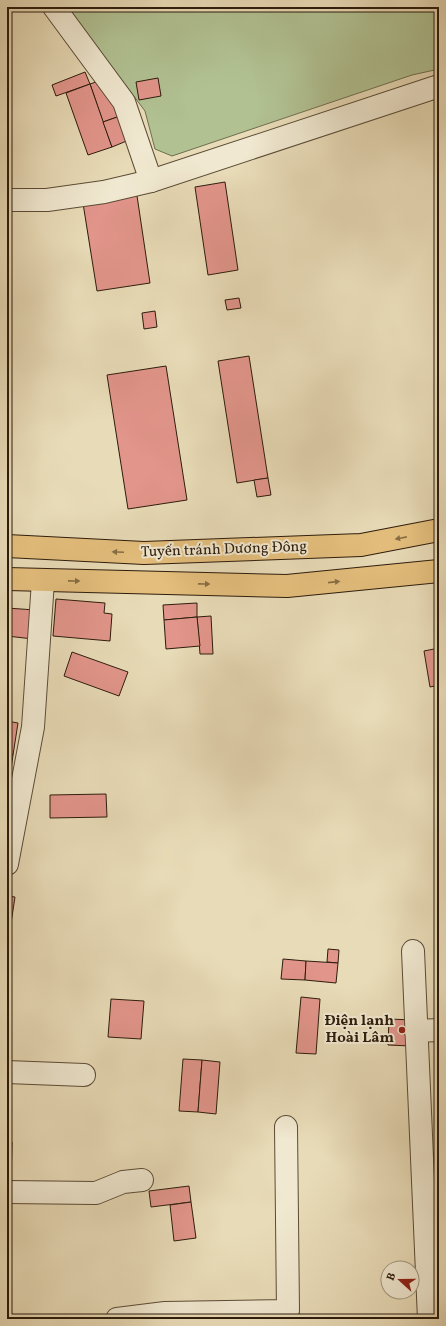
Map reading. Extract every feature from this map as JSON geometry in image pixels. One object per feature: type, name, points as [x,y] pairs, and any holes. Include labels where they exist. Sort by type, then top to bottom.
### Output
[{"type":"main road","name":"Tuyến tránh Dương Đông","points":[[7,546],[144,553],[354,546],[439,530]]},
{"type":"main road","name":"Tuyến tránh Dương Đông","points":[[7,579],[287,586],[439,571]]},
{"type":"street","points":[[54,7],[124,102],[151,181]]},
{"type":"street","points":[[7,200],[47,200],[104,192],[151,181],[439,86]]},
{"type":"street","points":[[7,864],[34,727],[43,581]]},
{"type":"street","points":[[413,951],[429,1319]]},
{"type":"street","points":[[416,1031],[439,1030]]},
{"type":"street","points":[[7,1072],[84,1076]]},
{"type":"street","points":[[117,1319],[165,1313],[288,1315],[286,1127]]},
{"type":"street","points":[[7,1192],[96,1193],[123,1182],[142,1180]]},
{"type":"green space","points":[[67,7],[439,7],[439,69],[412,75],[172,156],[155,149],[145,111]]},
{"type":"building","points":[[85,72],[90,84],[56,96],[52,85]]},
{"type":"building","points":[[158,78],[161,96],[139,100],[136,82]]},
{"type":"building","points":[[105,79],[120,116],[103,122],[90,84]]},
{"type":"building","points":[[90,84],[112,147],[88,155],[66,93]]},
{"type":"building","points":[[120,116],[129,140],[112,147],[103,122]]},
{"type":"building","points":[[225,182],[238,270],[208,275],[195,187]]},
{"type":"building","points":[[136,189],[150,283],[97,291],[82,197]]},
{"type":"building","points":[[239,298],[241,308],[227,310],[225,300]]},
{"type":"building","points":[[155,311],[157,327],[144,329],[142,313]]},
{"type":"building","points":[[249,356],[268,478],[237,483],[218,361]]},
{"type":"building","points":[[166,366],[187,500],[128,509],[107,375]]},
{"type":"building","points":[[268,478],[271,495],[257,497],[254,480]]},
{"type":"building","points":[[56,599],[105,603],[104,613],[112,614],[110,641],[53,636]]},
{"type":"building","points":[[197,603],[197,617],[164,620],[163,605]]},
{"type":"building","points":[[7,608],[35,610],[33,639],[7,636]]},
{"type":"building","points":[[211,616],[213,654],[200,654],[197,617]]},
{"type":"building","points":[[197,617],[200,646],[166,649],[164,620]]},
{"type":"building","points":[[439,648],[439,685],[430,687],[424,651]]},
{"type":"building","points":[[72,652],[128,672],[119,696],[64,676]]},
{"type":"building","points":[[7,721],[18,723],[13,755],[7,754]]},
{"type":"building","points":[[7,754],[13,755],[8,790],[7,790]]},
{"type":"building","points":[[106,794],[107,817],[50,818],[50,795]]},
{"type":"building","points":[[7,896],[15,897],[8,943],[7,943]]},
{"type":"building","points":[[328,949],[339,950],[338,963],[327,962]]},
{"type":"building","points":[[283,959],[306,961],[305,980],[281,979]]},
{"type":"building","points":[[306,961],[338,963],[336,983],[305,980]]},
{"type":"building","points":[[301,997],[320,999],[316,1054],[296,1053]]},
{"type":"building","points":[[111,999],[144,1001],[141,1039],[108,1037]]},
{"type":"building","points":[[389,1019],[412,1020],[411,1046],[388,1045]]},
{"type":"building","points":[[183,1059],[202,1060],[198,1112],[179,1111]]},
{"type":"building","points":[[202,1060],[220,1062],[216,1114],[198,1112]]},
{"type":"building","points":[[7,1142],[12,1142],[11,1183],[7,1183]]},
{"type":"building","points":[[439,1153],[439,1185],[430,1186],[429,1154]]},
{"type":"building","points":[[189,1186],[191,1202],[151,1207],[149,1191]]},
{"type":"building","points":[[191,1202],[196,1238],[174,1241],[170,1205]]},
{"type":"place","name":"Điện lạnh Hoài Lâm","points":[[402,1030]]}]
